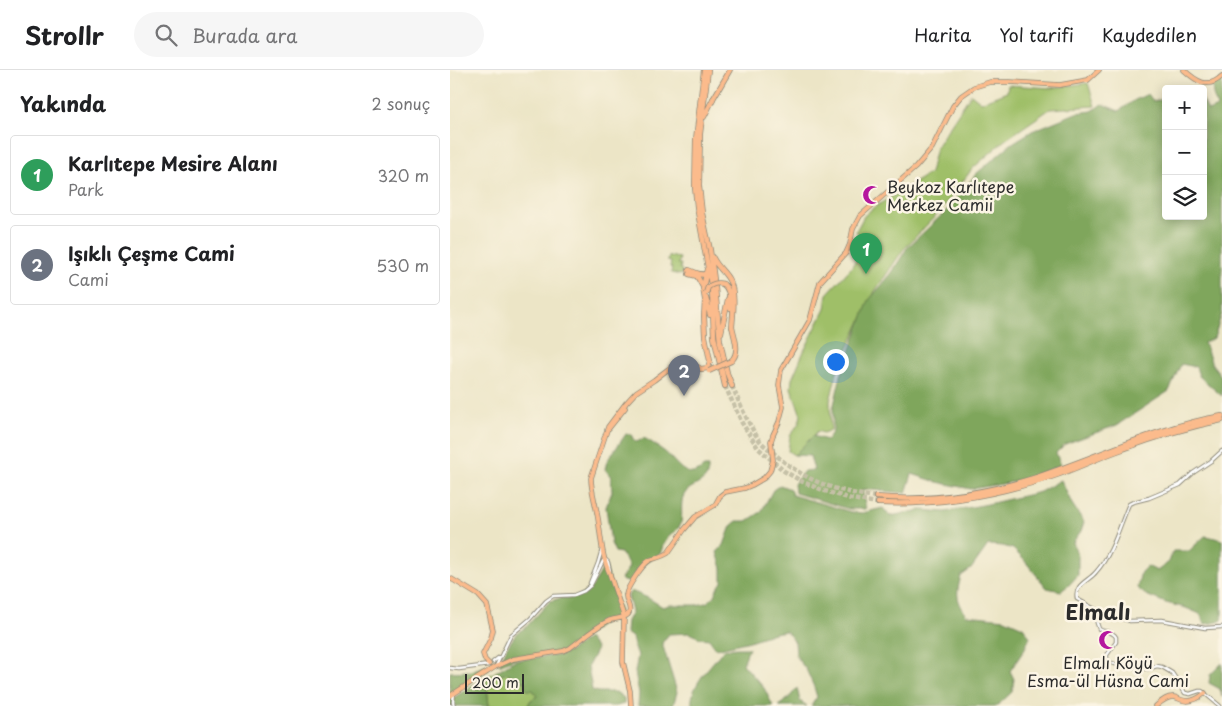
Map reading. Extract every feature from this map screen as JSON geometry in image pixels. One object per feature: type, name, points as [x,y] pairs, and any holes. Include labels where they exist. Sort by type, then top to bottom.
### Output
[{"type":"highway","points":[[704,70],[705,82]]},
{"type":"highway","points":[[708,70],[696,139],[695,188],[712,290],[714,337]]},
{"type":"highway","points":[[702,104],[709,100],[712,101]]},
{"type":"highway","points":[[702,104],[707,107],[712,101]]},
{"type":"highway","points":[[701,125],[712,101]]},
{"type":"highway","points":[[702,104],[699,186],[702,213],[716,286],[720,341],[732,386]]},
{"type":"highway","points":[[701,125],[707,115]]},
{"type":"highway","points":[[710,250],[715,264],[730,282],[732,289],[732,327]]},
{"type":"highway","points":[[701,370],[708,368],[710,360],[704,330],[708,266]]},
{"type":"highway","points":[[707,273],[700,275],[689,272],[697,276],[705,292],[710,309],[721,373],[726,386]]},
{"type":"highway","points":[[701,370],[709,371],[732,360],[737,353],[732,327],[729,292],[723,284],[713,284],[705,292],[704,330]]},
{"type":"highway","points":[[720,341],[729,292]]},
{"type":"highway","points":[[876,497],[936,498],[994,489],[1033,478],[1178,427],[1222,416]]},
{"type":"highway","points":[[878,503],[930,502],[996,493],[1052,477],[1147,440],[1222,420]]},
{"type":"main road","points":[[712,101],[730,70]]},
{"type":"main road","points":[[631,706],[630,691],[623,662],[626,592],[648,561],[668,553],[695,517],[714,505],[720,496],[725,492],[752,485],[770,472],[773,460],[773,435],[783,407],[779,385],[781,370],[810,320],[820,282],[846,253],[850,244],[852,229],[860,216],[916,167],[932,148],[953,106],[961,96],[974,88],[990,82],[1060,85],[1088,80],[1100,70]]},
{"type":"main road","points":[[1184,70],[1201,83],[1214,82],[1222,76]]},
{"type":"main road","points":[[625,615],[618,601],[606,561],[591,478],[610,423],[630,397],[677,363],[686,362],[701,370]]},
{"type":"main road","points":[[606,433],[618,418],[624,403]]},
{"type":"main road","points":[[450,578],[478,595],[487,605],[493,630],[483,654],[485,660],[492,666]]},
{"type":"main road","points":[[451,696],[484,674],[492,666],[513,659],[563,651],[606,622],[625,615]]},
{"type":"main road","points":[[1156,706],[1170,698],[1174,697],[1190,701],[1197,699],[1205,693]]},
{"type":"street","points":[[1222,451],[1180,485],[1129,504],[1107,557],[1095,574],[1084,581],[1076,593],[1077,599],[1100,612],[1130,622],[1162,620],[1205,628],[1222,626]]},
{"type":"street","points":[[574,595],[590,584],[598,563],[602,542]]},
{"type":"street","points":[[450,668],[492,666],[501,655],[511,635],[530,621],[546,601],[553,596],[581,593],[588,588],[603,561],[606,561]]},
{"type":"street","points":[[1100,612],[1096,614],[1098,628],[1101,631],[1112,633],[1117,638],[1107,655],[1109,662],[1146,669],[1157,666],[1162,667],[1172,673],[1185,692],[1191,694],[1201,691],[1220,706]]},
{"type":"street","points":[[451,696],[452,705]]},
{"type":"street","points":[[451,696],[452,705]]},
{"type":"green space","points":[[1222,79],[1222,313],[1214,338],[1204,343],[1212,364],[1222,377],[1222,396],[1199,376],[1196,367],[1181,364],[1169,391],[1117,425],[1065,444],[1056,453],[1061,465],[1035,475],[1008,483],[971,489],[937,482],[912,474],[906,493],[862,489],[866,509],[849,509],[795,493],[794,484],[804,471],[814,470],[810,456],[794,455],[813,436],[827,440],[833,431],[833,409],[841,375],[869,300],[891,274],[907,248],[946,211],[976,174],[1011,144],[1032,131],[1076,113],[1092,111],[1102,104],[1119,111],[1148,94],[1153,101],[1162,100],[1162,220],[1207,220],[1207,109],[1208,111],[1217,107],[1212,85]]},
{"type":"green space","points":[[1088,83],[1095,106],[1050,109],[1005,140],[972,169],[942,209],[903,250],[875,291],[837,372],[830,401],[831,430],[823,433],[818,431],[794,455],[788,451],[790,436],[799,423],[801,415],[791,388],[792,379],[825,309],[827,294],[851,268],[861,251],[865,241],[856,231],[864,216],[873,208],[930,173],[936,147],[971,94],[981,102],[1007,92],[1008,85],[1051,88]]},
{"type":"green space","points":[[669,256],[680,258],[678,264],[681,264],[681,275],[671,273],[671,262],[668,261]]},
{"type":"green space","points":[[626,434],[631,434],[637,442],[644,438],[650,441],[689,473],[694,473],[704,467],[708,467],[708,473],[704,480],[689,489],[684,495],[679,528],[665,541],[660,554],[643,565],[630,582],[621,579],[629,567],[621,553],[615,552],[611,543],[606,507],[612,492],[611,477],[605,469],[607,461]]},
{"type":"green space","points":[[1061,480],[1072,504],[1084,522],[1081,531],[1073,542],[1078,556],[1078,575],[1069,585],[1061,591],[1047,588],[1013,549],[1003,546],[988,545],[971,569],[961,576],[958,596],[966,615],[1005,619],[1023,627],[1030,637],[1010,671],[1014,679],[1012,692],[997,706],[811,706],[817,697],[814,687],[806,669],[796,654],[795,642],[786,631],[716,649],[709,639],[700,638],[689,633],[669,634],[662,643],[677,692],[673,706],[638,706],[639,693],[635,672],[638,655],[632,637],[626,633],[627,621],[632,612],[628,596],[631,591],[663,607],[706,603],[714,597],[722,582],[722,568],[717,552],[724,545],[731,526],[737,521],[747,521],[761,512],[773,490],[780,485],[790,489],[792,495],[851,512],[862,513],[883,508],[890,516],[921,510],[945,512],[988,504],[1040,492]]},
{"type":"green space","points":[[1205,536],[1222,540],[1222,620],[1205,624],[1200,614],[1146,595],[1137,588],[1141,572],[1147,566],[1157,571],[1169,562],[1173,551],[1189,551]]},
{"type":"green space","points":[[605,565],[621,616],[605,622],[563,652],[515,658],[499,665],[507,647],[517,633],[526,627],[550,601],[561,598],[575,598],[583,594],[592,587]]},
{"type":"green space","points":[[588,638],[597,649],[588,666],[592,690],[616,692],[624,698],[624,704],[616,706],[528,706],[530,701],[537,696],[533,690],[527,690],[526,682],[518,680],[508,673],[501,675],[497,671],[515,660],[560,655],[569,652]]},
{"type":"green space","points":[[749,648],[743,664],[764,688],[773,706],[692,706],[694,691],[708,669],[723,650]]},
{"type":"green space","points":[[1222,663],[1222,697],[1220,689],[1209,683],[1210,675]]},
{"type":"green space","points":[[486,666],[489,669],[450,695],[450,672],[470,671]]},
{"type":"green space","points":[[497,671],[501,675],[508,673],[524,682],[531,687],[537,696],[530,701],[528,706],[489,706],[486,677]]},
{"type":"green space","points":[[486,677],[489,706],[450,706],[450,700]]},
{"type":"green space","points":[[797,688],[800,701],[807,706],[778,706],[788,699]]},
{"type":"tunnel","points":[[725,386],[742,423],[758,448],[784,471],[803,482],[825,491],[851,499],[878,503]]},
{"type":"tunnel","points":[[732,386],[748,421],[760,441],[788,465],[811,479],[836,489],[876,497]]},
{"type":"place","name":"Beykoz Karlıtepe Merkez Camii","points":[[872,195]]},
{"type":"place","name":"Karlıtepe Mesire Alanı","points":[[866,274]]},
{"type":"place","name":"Işıklı Çeşme Cami","points":[[684,396]]},
{"type":"place","name":"Elmalı Köyü Esma-ül Hüsna Cami","points":[[1108,640]]},
{"type":"district","name":"Elmalı","points":[[1098,611]]}]
